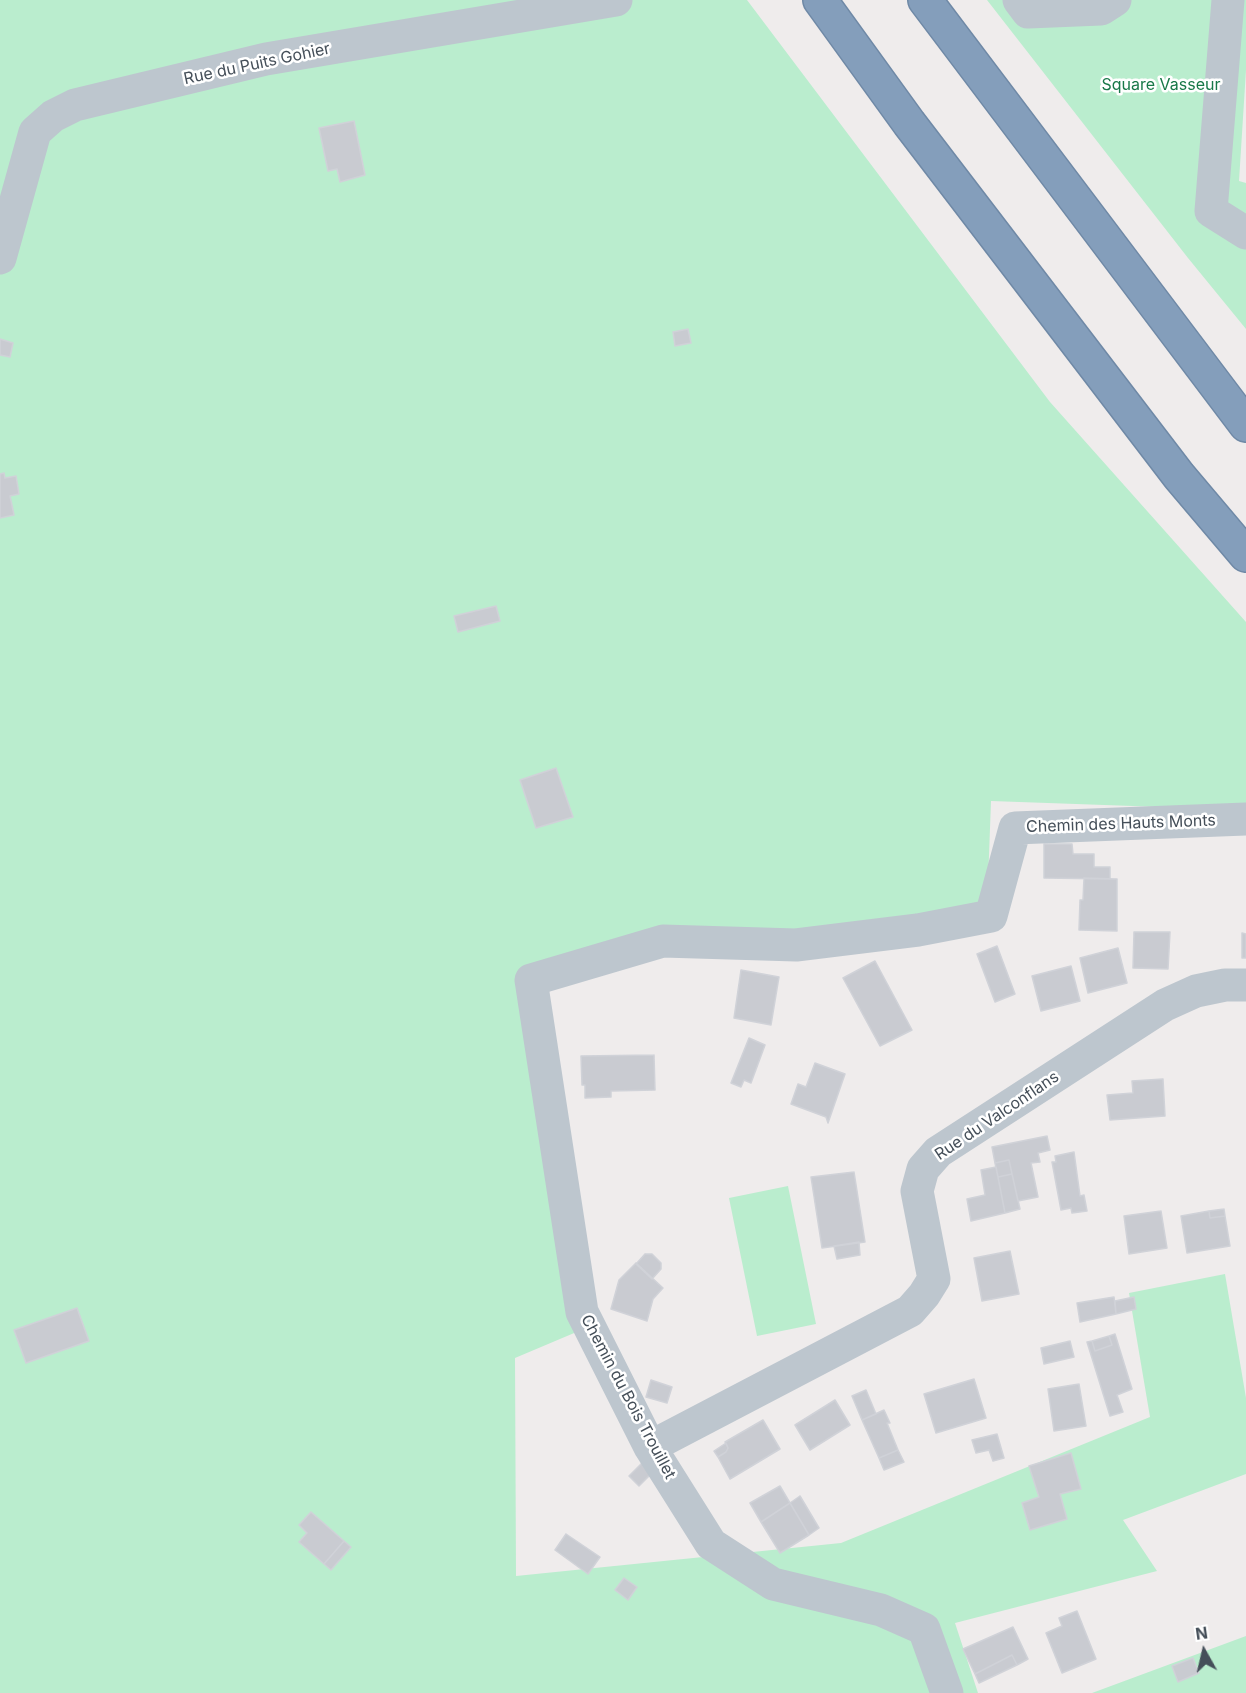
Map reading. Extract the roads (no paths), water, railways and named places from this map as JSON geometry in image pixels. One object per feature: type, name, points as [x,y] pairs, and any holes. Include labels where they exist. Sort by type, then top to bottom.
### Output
[{"type":"highway","points":[[820,0],[909,123],[1179,476],[1246,555]]},
{"type":"highway","points":[[925,0],[1246,425]]},
{"type":"street","points":[[1019,0],[1028,12],[1101,9],[1115,0]]},
{"type":"street","points":[[1228,0],[1211,211],[1246,233]]},
{"type":"street","name":"Rue du Puits Gohier","points":[[0,258],[35,132],[53,116],[75,105],[266,59],[603,2]]},
{"type":"street","name":"Chemin des Hauts Monts","points":[[531,980],[663,941],[796,945],[918,930],[991,916],[1015,828],[1246,819]]},
{"type":"street","name":"Chemin du Bois Trouillet","points":[[531,980],[582,1312],[650,1447],[711,1544],[773,1584],[881,1610],[924,1629],[947,1693]]},
{"type":"street","name":"Rue du Valconflans","points":[[650,1447],[910,1311],[934,1279],[917,1191],[923,1169],[938,1152],[1165,1005],[1196,991],[1225,985],[1246,985]]},
{"type":"park label","name":"Square Vasseur","points":[[1161,85]]}]
